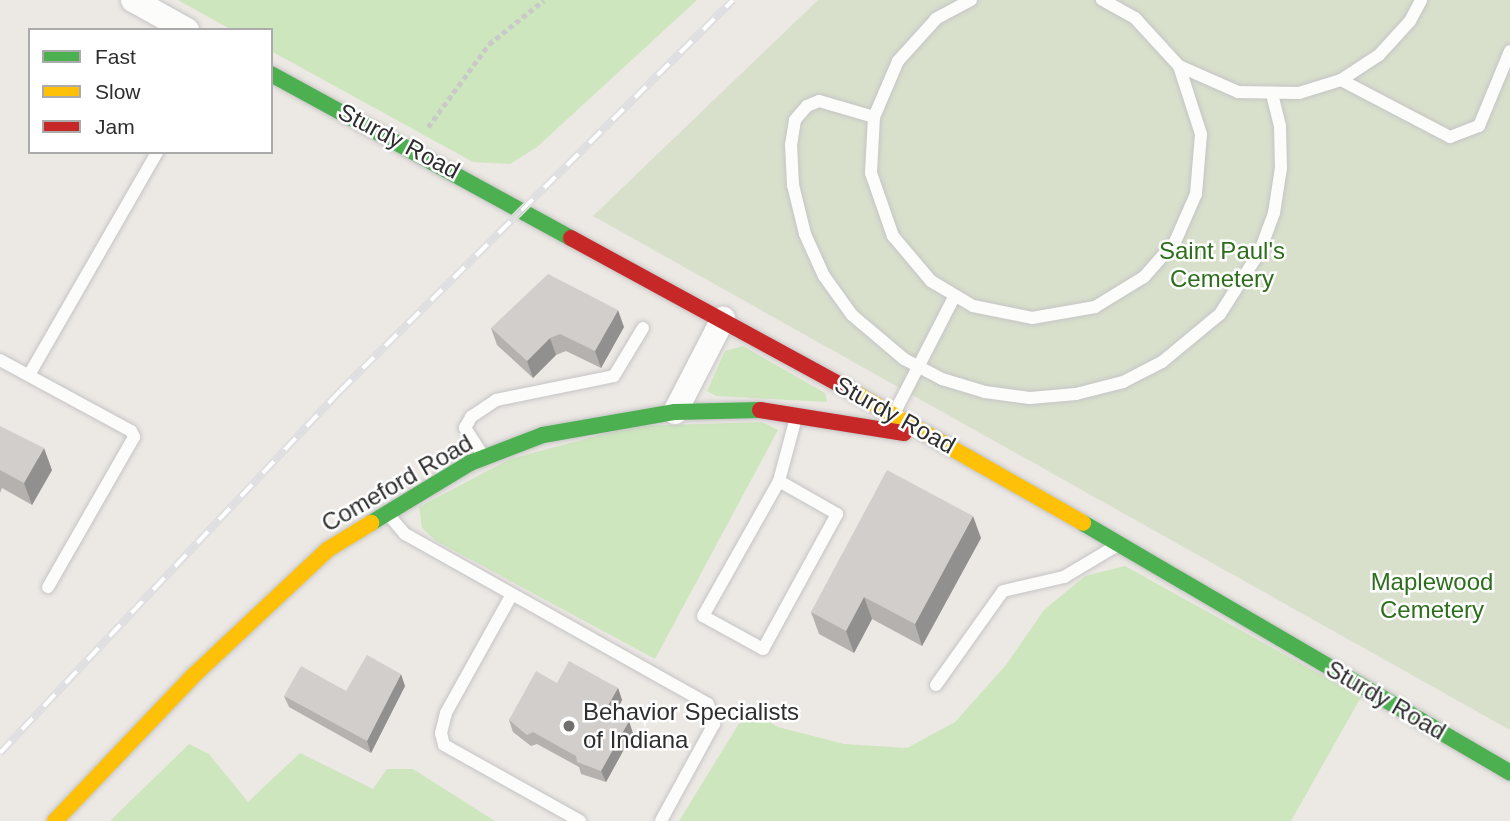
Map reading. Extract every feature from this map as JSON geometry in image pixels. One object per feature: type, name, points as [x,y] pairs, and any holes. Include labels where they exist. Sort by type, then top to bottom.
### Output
[{"type":"street","points":[[133,0],[183,28]]},
{"type":"street","name":"Sturdy Road","points":[[273,75],[413,148],[949,444],[1510,773]]},
{"type":"street","points":[[675,412],[723,319]]},
{"type":"street","name":"Comeford Road","points":[[54,821],[193,676],[327,551],[386,511],[484,457],[543,435],[675,412],[797,414],[880,427],[949,444]]},
{"type":"lane","points":[[971,0],[919,34],[898,61],[874,117],[872,173],[880,208],[912,262],[954,298],[1001,314],[1063,316],[1121,294],[1160,261],[1188,219],[1201,162],[1196,108],[1179,66]]},
{"type":"lane","points":[[1102,0],[1135,18]]},
{"type":"lane","points":[[1125,0],[1135,18],[1179,66],[1210,83],[1272,95],[1299,93],[1341,79],[1395,39],[1421,0]]},
{"type":"lane","points":[[1341,79],[1451,137],[1479,126],[1510,51]]},
{"type":"lane","points":[[874,117],[819,101],[807,106],[795,120],[791,144],[793,185],[805,234],[824,276],[852,315],[880,342],[919,368],[985,393],[1030,398],[1076,394],[1123,382],[1195,338],[1242,285],[1273,213],[1281,168],[1280,126],[1272,95]]},
{"type":"lane","points":[[29,375],[156,154]]},
{"type":"lane","points":[[894,415],[954,298]]},
{"type":"lane","points":[[484,457],[465,428],[471,417],[496,400],[614,376],[643,328]]},
{"type":"lane","points":[[0,360],[131,431],[134,437],[48,587]]},
{"type":"lane","points":[[779,481],[837,514],[763,649],[703,617],[779,481],[797,414]]},
{"type":"lane","points":[[386,511],[405,534],[511,596],[708,704],[714,724],[661,821]]},
{"type":"lane","points":[[936,685],[1003,591],[1064,577],[1119,544]]},
{"type":"lane","points":[[511,596],[446,713],[441,733],[444,745],[580,821]]},
{"type":"path","points":[[413,148],[489,44],[544,0]]},
{"type":"green space","points":[[178,0],[697,0],[537,147],[510,164],[473,162],[273,52],[273,28],[228,28]]},
{"type":"green space","name":"Saint Paul's Cemetery","points":[[818,0],[1510,0],[1510,730],[593,216]]},
{"type":"green space","points":[[743,346],[825,393],[827,402],[716,396],[707,391],[725,351]]},
{"type":"green space","points":[[762,422],[778,430],[655,659],[436,541],[422,528],[419,507],[510,459],[634,426]]},
{"type":"green space","points":[[1125,566],[1361,697],[1291,821],[679,821],[748,709],[778,727],[844,744],[907,748],[955,722],[1006,665],[1044,610],[1085,576]]},
{"type":"green space","points":[[189,744],[209,754],[248,802],[300,753],[373,789],[387,769],[413,769],[495,821],[110,821]]},
{"type":"building","points":[[548,274],[618,310],[595,351],[560,334],[550,338],[527,361],[491,328]]},
{"type":"building","points":[[0,426],[44,448],[24,483],[0,470]]},
{"type":"building","points":[[887,470],[973,516],[915,624],[864,597],[846,631],[811,612]]},
{"type":"building","points":[[367,655],[401,674],[367,741],[284,696],[301,666],[346,691]]},
{"type":"building","name":"Behavior Specialists of Indiana","points":[[569,661],[618,688],[606,709],[629,721],[601,771],[577,762],[576,756],[533,732],[527,735],[509,720],[536,671],[557,683]]},
{"type":"railway","points":[[0,753],[340,391],[733,0]]},
{"type":"traffic: fast","points":[[273,75],[571,238]]},
{"type":"traffic: fast","points":[[371,523],[470,463],[543,435],[675,412],[760,410]]},
{"type":"traffic: fast","points":[[1083,523],[1510,773]]},
{"type":"traffic: slow","points":[[844,387],[1083,523]]},
{"type":"traffic: slow","points":[[55,821],[193,676],[327,550],[371,523]]},
{"type":"traffic: jam","points":[[571,238],[844,387]]},
{"type":"traffic: jam","points":[[760,410],[904,433]]},
{"type":"place","name":"Behavior Specialists of Indiana","points":[[569,726]]},
{"type":"park label","name":"Maplewood Cemetery","points":[[1432,596]]}]
